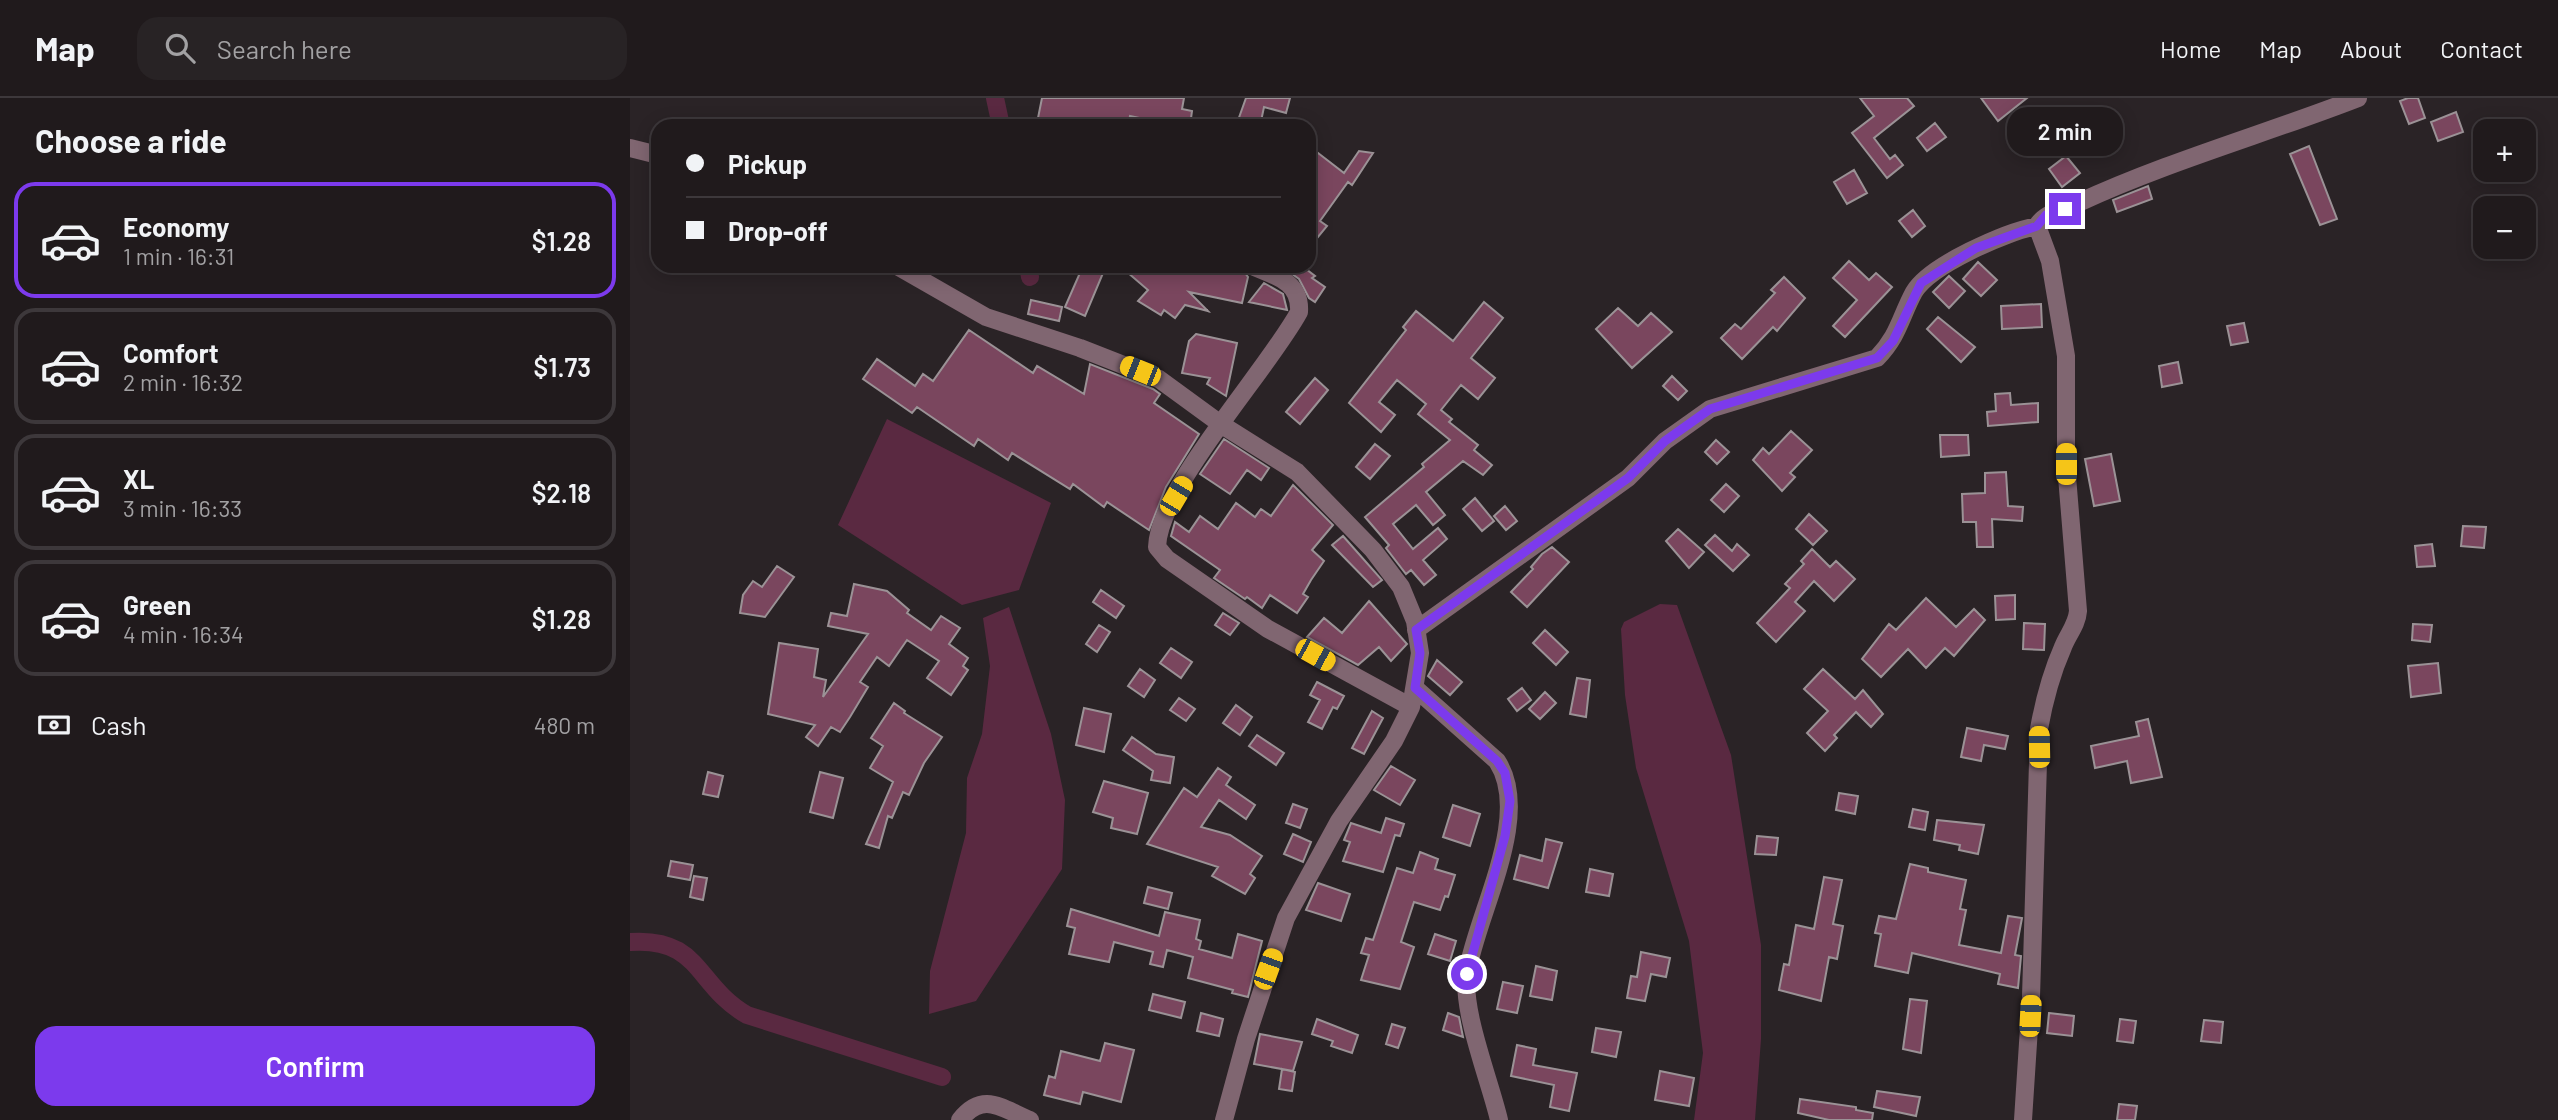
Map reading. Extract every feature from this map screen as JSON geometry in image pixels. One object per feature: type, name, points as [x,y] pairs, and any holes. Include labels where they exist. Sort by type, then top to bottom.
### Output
[{"type":"street","points":[[1416,630],[1628,478],[1665,441],[1710,409],[1877,358],[1893,341],[1921,283],[1976,248],[2037,226],[2046,215],[2118,184],[2358,98]]},
{"type":"street","points":[[630,148],[651,153]]},
{"type":"street","points":[[2023,1120],[2031,1010],[2039,729],[2048,690],[2064,644],[2075,626],[2078,611],[2066,464],[2066,356],[2050,261],[2037,226]]},
{"type":"street","points":[[919,273],[986,317],[1080,348],[1159,379],[1222,425],[1297,472],[1349,524],[1401,587],[1416,630],[1420,653],[1411,707],[1394,741],[1339,821],[1286,918],[1246,1039],[1224,1120]]},
{"type":"street","points":[[1269,273],[1283,279],[1296,290],[1300,298],[1299,312],[1222,425],[1162,520],[1157,547],[1167,559],[1268,629],[1411,707]]},
{"type":"street","points":[[1415,688],[1497,761],[1505,773],[1509,790],[1505,836],[1467,974],[1469,1012],[1499,1120]]},
{"type":"street","points":[[960,1120],[973,1105],[982,1102],[1030,1120]]},
{"type":"shaded area","points":[[887,419],[1051,503],[1019,590],[962,605],[838,525]]},
{"type":"shaded area","points":[[1660,604],[1677,605],[1731,755],[1761,945],[1761,1039],[1755,1120],[1694,1120],[1703,1053],[1689,941],[1636,768],[1625,695],[1621,629],[1624,622]]},
{"type":"shaded area","points":[[1009,607],[1051,734],[1065,800],[1062,869],[976,1001],[929,1014],[930,971],[966,833],[967,778],[982,734],[990,666],[983,618]]},
{"type":"building","points":[[1042,98],[1184,98],[1182,109],[1192,111],[1191,119],[1144,119],[1130,116],[1129,119],[1038,118]]},
{"type":"building","points":[[1246,98],[1290,98],[1286,113],[1264,107],[1261,119],[1238,119]]},
{"type":"building","points":[[1860,98],[1907,98],[1914,106],[1874,138],[1890,159],[1895,155],[1903,165],[1887,178],[1852,133],[1874,116]]},
{"type":"building","points":[[1981,98],[2027,98],[1998,121]]},
{"type":"building","points":[[2418,98],[2425,118],[2409,124],[2400,101]]},
{"type":"building","points":[[2456,112],[2463,132],[2438,141],[2431,122]]},
{"type":"building","points":[[1935,123],[1946,137],[1927,151],[1917,138]]},
{"type":"building","points":[[2309,146],[2337,219],[2320,225],[2290,154]]},
{"type":"building","points":[[1316,151],[1344,173],[1359,151],[1373,153],[1352,185],[1348,182],[1320,221],[1327,226],[1316,239]]},
{"type":"building","points":[[2066,156],[2080,173],[2062,187],[2049,169]]},
{"type":"building","points":[[1854,170],[1867,193],[1847,204],[1834,182]]},
{"type":"building","points":[[2148,186],[2152,199],[2117,212],[2113,200]]},
{"type":"building","points":[[1913,210],[1925,226],[1912,237],[1899,221]]},
{"type":"building","points":[[1849,261],[1869,280],[1876,273],[1892,287],[1845,337],[1833,326],[1857,300],[1833,278]]},
{"type":"building","points":[[1978,262],[1997,280],[1981,296],[1963,279]]},
{"type":"building","points":[[1080,273],[1103,273],[1085,316],[1065,307]]},
{"type":"building","points":[[1128,273],[1245,273],[1248,277],[1242,303],[1189,292],[1208,311],[1185,305],[1175,318],[1164,310],[1161,315],[1138,301],[1148,290]]},
{"type":"building","points":[[1291,273],[1311,273],[1315,276],[1312,278],[1325,287],[1315,302],[1309,298],[1299,279]]},
{"type":"building","points":[[1949,276],[1965,291],[1949,308],[1933,292]]},
{"type":"building","points":[[1784,277],[1805,298],[1777,331],[1773,327],[1742,359],[1721,338],[1735,324],[1741,329],[1775,293],[1771,290]]},
{"type":"building","points":[[1264,283],[1283,294],[1287,310],[1249,302]]},
{"type":"building","points":[[1031,300],[1062,307],[1059,321],[1028,314]]},
{"type":"building","points":[[1484,302],[1503,318],[1471,358],[1495,378],[1478,399],[1461,385],[1441,410],[1452,419],[1449,422],[1478,445],[1474,450],[1492,465],[1483,475],[1463,461],[1426,492],[1445,515],[1433,525],[1416,505],[1393,524],[1413,549],[1438,528],[1447,539],[1423,560],[1436,575],[1424,585],[1411,570],[1406,574],[1386,548],[1389,545],[1365,517],[1424,467],[1422,464],[1450,440],[1418,414],[1426,404],[1397,380],[1379,402],[1395,415],[1381,432],[1349,403],[1406,330],[1403,327],[1416,311],[1453,341]]},
{"type":"building","points":[[2041,304],[2042,327],[2002,329],[2001,306]]},
{"type":"building","points":[[1618,308],[1638,326],[1651,313],[1672,332],[1632,368],[1596,329]]},
{"type":"building","points":[[1938,317],[1975,347],[1961,362],[1927,329]]},
{"type":"building","points":[[2244,323],[2248,342],[2231,345],[2227,326]]},
{"type":"building","points":[[969,330],[1033,373],[1037,366],[1084,394],[1090,364],[1153,389],[1160,394],[1154,403],[1199,434],[1166,487],[1149,530],[1107,502],[1104,507],[1073,484],[1070,489],[1012,453],[1008,460],[978,439],[974,446],[917,407],[912,413],[863,379],[877,359],[915,386],[923,374],[933,381]]},
{"type":"building","points":[[1196,334],[1237,343],[1226,396],[1207,384],[1210,378],[1182,373],[1189,341]]},
{"type":"building","points":[[2178,362],[2182,383],[2162,387],[2159,366]]},
{"type":"building","points":[[1672,376],[1687,391],[1678,400],[1663,386]]},
{"type":"building","points":[[1315,378],[1328,390],[1300,424],[1286,412]]},
{"type":"building","points":[[2010,393],[2011,405],[2038,403],[2038,422],[1988,426],[1987,412],[1996,411],[1995,394]]},
{"type":"building","points":[[1791,431],[1812,450],[1790,473],[1795,477],[1782,491],[1753,460],[1763,448],[1769,454]]},
{"type":"building","points":[[1940,435],[1968,435],[1969,455],[1941,457]]},
{"type":"building","points":[[1224,439],[1269,468],[1261,480],[1247,470],[1230,494],[1200,474]]},
{"type":"building","points":[[1716,440],[1729,452],[1717,464],[1705,452]]},
{"type":"building","points":[[1375,444],[1390,456],[1370,479],[1356,467]]},
{"type":"building","points":[[2111,454],[2120,501],[2094,506],[2085,459]]},
{"type":"building","points":[[2006,472],[2008,506],[2023,507],[2022,521],[1992,519],[1993,547],[1977,547],[1976,522],[1963,522],[1962,494],[1985,493],[1985,473]]},
{"type":"building","points":[[1726,484],[1739,496],[1724,512],[1711,500]]},
{"type":"building","points":[[1293,485],[1333,525],[1312,550],[1324,561],[1303,594],[1308,597],[1297,613],[1270,595],[1262,608],[1247,597],[1245,599],[1214,578],[1220,570],[1171,536],[1175,522],[1189,532],[1200,516],[1218,529],[1236,503],[1255,517],[1261,509],[1271,516]]},
{"type":"building","points":[[1475,498],[1494,521],[1482,531],[1463,509]]},
{"type":"building","points":[[1505,506],[1517,521],[1506,530],[1494,516]]},
{"type":"building","points":[[1809,514],[1827,531],[1813,545],[1796,529]]},
{"type":"building","points":[[2463,526],[2486,527],[2484,548],[2461,546]]},
{"type":"building","points":[[1678,529],[1704,552],[1689,568],[1666,541]]},
{"type":"building","points":[[1715,535],[1732,551],[1737,544],[1749,555],[1733,571],[1705,545]]},
{"type":"building","points":[[1343,536],[1382,580],[1373,587],[1332,545]]},
{"type":"building","points":[[2432,544],[2435,566],[2417,567],[2415,546]]},
{"type":"building","points":[[1552,547],[1569,562],[1527,607],[1511,592],[1533,569],[1531,567],[1542,554]]},
{"type":"building","points":[[1812,549],[1830,567],[1836,561],[1855,579],[1834,601],[1814,581],[1795,602],[1805,611],[1776,642],[1757,623],[1790,588],[1785,584],[1804,564],[1801,561]]},
{"type":"building","points":[[777,566],[794,577],[765,617],[740,613],[743,595],[753,581],[762,587]]},
{"type":"building","points":[[854,584],[887,591],[909,610],[907,613],[931,630],[941,616],[960,628],[949,644],[968,658],[963,666],[968,670],[951,695],[927,678],[939,661],[907,640],[889,666],[877,657],[860,682],[868,687],[850,717],[840,732],[831,727],[818,746],[806,737],[815,725],[768,714],[779,643],[818,649],[814,677],[826,680],[823,697],[868,634],[828,626],[831,613],[847,616]]},
{"type":"building","points":[[1101,590],[1124,606],[1116,618],[1093,602]]},
{"type":"building","points":[[2015,595],[2015,619],[1996,620],[1995,596]]},
{"type":"building","points":[[1926,598],[1956,627],[1974,609],[1985,620],[1954,656],[1945,648],[1926,668],[1908,649],[1881,677],[1862,659],[1889,624],[1896,630]]},
{"type":"building","points":[[1369,601],[1407,644],[1391,661],[1379,647],[1358,665],[1307,637],[1324,618],[1342,633]]},
{"type":"building","points":[[1223,613],[1239,623],[1230,635],[1215,625]]},
{"type":"building","points":[[2024,623],[2045,624],[2044,650],[2023,649]]},
{"type":"building","points":[[2413,624],[2432,625],[2430,642],[2412,640]]},
{"type":"building","points":[[1099,625],[1110,632],[1097,652],[1086,644]]},
{"type":"building","points":[[1545,630],[1568,652],[1556,665],[1533,643]]},
{"type":"building","points":[[1171,648],[1192,662],[1181,678],[1160,663]]},
{"type":"building","points":[[1437,660],[1462,682],[1450,695],[1428,676]]},
{"type":"building","points":[[2438,663],[2441,693],[2411,697],[2408,666]]},
{"type":"building","points":[[1140,669],[1155,680],[1144,697],[1128,686]]},
{"type":"building","points":[[1823,669],[1855,699],[1863,690],[1883,714],[1871,727],[1856,712],[1834,735],[1837,738],[1825,751],[1807,733],[1828,711],[1804,689]]},
{"type":"building","points":[[1577,678],[1590,680],[1586,717],[1570,714]]},
{"type":"building","points":[[1317,682],[1344,696],[1337,709],[1333,707],[1322,729],[1308,722],[1320,700],[1310,695]]},
{"type":"building","points":[[1522,688],[1531,700],[1517,711],[1508,699]]},
{"type":"building","points":[[1545,692],[1556,703],[1540,719],[1529,709]]},
{"type":"building","points":[[1179,698],[1195,709],[1186,721],[1170,710]]},
{"type":"building","points":[[894,703],[905,711],[904,713],[942,737],[924,763],[909,795],[903,792],[892,818],[888,816],[879,848],[866,844],[893,782],[870,768],[883,746],[871,738]]},
{"type":"building","points":[[1236,705],[1252,717],[1240,735],[1223,723]]},
{"type":"building","points":[[1084,708],[1111,714],[1104,752],[1076,745]]},
{"type":"building","points":[[1372,711],[1383,718],[1364,754],[1352,748]]},
{"type":"building","points":[[2148,719],[2162,777],[2131,783],[2127,761],[2095,768],[2091,746],[2139,736],[2136,722]]},
{"type":"building","points":[[1967,728],[2008,736],[2005,749],[1984,745],[1981,761],[1961,757]]},
{"type":"building","points":[[1257,735],[1284,753],[1276,765],[1249,746]]},
{"type":"building","points":[[1132,737],[1156,754],[1174,757],[1170,783],[1151,780],[1153,771],[1123,750]]},
{"type":"building","points":[[1391,766],[1415,780],[1400,805],[1374,790]]},
{"type":"building","points":[[1218,768],[1231,777],[1226,785],[1255,805],[1246,819],[1219,800],[1201,827],[1230,835],[1262,856],[1250,874],[1255,878],[1245,894],[1212,876],[1218,867],[1147,844],[1184,788],[1197,797]]},
{"type":"building","points":[[708,772],[723,776],[718,797],[703,794]]},
{"type":"building","points":[[820,772],[843,778],[833,818],[810,812]]},
{"type":"building","points":[[1104,781],[1148,793],[1137,834],[1111,828],[1113,818],[1093,812]]},
{"type":"building","points":[[1839,793],[1858,796],[1855,814],[1836,810]]},
{"type":"building","points":[[1293,804],[1307,809],[1300,828],[1286,823]]},
{"type":"building","points":[[1453,805],[1480,814],[1470,846],[1443,837]]},
{"type":"building","points":[[1913,809],[1928,812],[1925,830],[1909,827]]},
{"type":"building","points":[[1386,818],[1404,824],[1400,836],[1395,835],[1383,872],[1343,861],[1350,842],[1344,840],[1351,823],[1381,833]]},
{"type":"building","points":[[1937,820],[1984,825],[1978,854],[1959,850],[1960,845],[1934,840]]},
{"type":"building","points":[[1293,834],[1311,842],[1303,862],[1284,854]]},
{"type":"building","points":[[1757,836],[1778,838],[1776,855],[1755,854]]},
{"type":"building","points":[[1546,839],[1562,843],[1548,888],[1514,879],[1520,855],[1542,861]]},
{"type":"building","points":[[1420,852],[1438,859],[1435,869],[1455,875],[1448,897],[1445,896],[1440,910],[1414,902],[1401,942],[1414,947],[1400,989],[1361,980],[1369,955],[1361,953],[1366,938],[1373,940],[1397,868],[1413,873]]},
{"type":"building","points":[[671,861],[693,865],[690,880],[668,876]]},
{"type":"building","points":[[1910,864],[1928,868],[1928,872],[1966,880],[1960,909],[1966,910],[1959,945],[2001,953],[2008,916],[2022,918],[2015,955],[2021,956],[2018,988],[1998,984],[2000,974],[1912,953],[1908,973],[1875,966],[1881,934],[1875,933],[1879,916],[1896,919]]},
{"type":"building","points":[[1590,869],[1613,874],[1609,896],[1586,892]]},
{"type":"building","points":[[694,876],[707,878],[703,900],[690,897]]},
{"type":"building","points":[[1824,877],[1842,880],[1833,924],[1843,926],[1837,959],[1829,957],[1821,1001],[1779,990],[1784,964],[1789,965],[1796,925],[1814,929]]},
{"type":"building","points":[[1318,883],[1350,894],[1341,921],[1306,910]]},
{"type":"building","points":[[1148,887],[1172,893],[1168,909],[1144,903]]},
{"type":"building","points":[[1071,909],[1159,936],[1165,912],[1200,920],[1196,939],[1201,941],[1199,949],[1232,958],[1238,934],[1262,941],[1248,997],[1232,993],[1233,990],[1188,978],[1193,957],[1167,950],[1163,967],[1150,964],[1153,952],[1114,942],[1109,962],[1069,954],[1075,928],[1067,926]]},
{"type":"building","points":[[1435,934],[1456,941],[1450,961],[1428,954]]},
{"type":"building","points":[[1641,952],[1670,958],[1666,977],[1651,974],[1645,1001],[1627,998],[1631,976],[1637,977]]},
{"type":"building","points":[[1536,966],[1557,971],[1552,1000],[1530,996]]},
{"type":"building","points":[[1503,982],[1523,986],[1517,1013],[1497,1009]]},
{"type":"building","points":[[1153,994],[1185,1002],[1181,1018],[1149,1010]]},
{"type":"building","points":[[1910,999],[1927,1001],[1921,1053],[1903,1049]]},
{"type":"building","points":[[1201,1013],[1223,1019],[1219,1036],[1197,1031]]},
{"type":"building","points":[[1448,1013],[1459,1017],[1463,1037],[1443,1030]]},
{"type":"building","points":[[2049,1013],[2074,1016],[2072,1036],[2047,1033]]},
{"type":"building","points":[[1317,1019],[1358,1035],[1352,1053],[1331,1046],[1333,1041],[1312,1034]]},
{"type":"building","points":[[2120,1019],[2136,1021],[2133,1043],[2117,1041]]},
{"type":"building","points":[[2204,1020],[2223,1022],[2221,1043],[2201,1041]]},
{"type":"building","points":[[1392,1024],[1405,1028],[1398,1048],[1386,1044]]},
{"type":"building","points":[[1596,1028],[1621,1032],[1616,1057],[1592,1052]]},
{"type":"building","points":[[1260,1034],[1302,1042],[1293,1071],[1254,1064]]},
{"type":"building","points":[[1105,1043],[1134,1050],[1121,1102],[1083,1092],[1080,1104],[1044,1095],[1049,1076],[1055,1078],[1061,1051],[1100,1061]]},
{"type":"building","points":[[1517,1045],[1536,1049],[1533,1065],[1577,1073],[1569,1111],[1550,1107],[1554,1085],[1511,1076]]},
{"type":"building","points":[[1282,1069],[1295,1072],[1292,1091],[1279,1089]]},
{"type":"building","points":[[1660,1071],[1694,1078],[1689,1106],[1655,1100]]},
{"type":"building","points":[[1877,1091],[1920,1097],[1916,1116],[1874,1107]]},
{"type":"building","points":[[1800,1099],[1856,1107],[1856,1110],[1873,1113],[1872,1120],[1829,1120],[1798,1113]]},
{"type":"building","points":[[2119,1104],[2137,1106],[2135,1120],[2117,1120]]},
{"type":"waterway","points":[[995,98],[1000,119]]},
{"type":"waterway","points":[[1029,273],[1030,277]]},
{"type":"waterway","points":[[630,942],[653,942],[671,947],[685,955],[730,1003],[747,1015],[942,1077]]},
{"type":"route","points":[[1467,974],[1505,836],[1509,790],[1505,773],[1497,761],[1415,688],[1420,653],[1416,630],[1554,534],[1628,478],[1665,441],[1710,409],[1877,358],[1893,341],[1921,283],[1976,248],[1994,239],[2037,226],[2046,215],[2065,209]]}]
